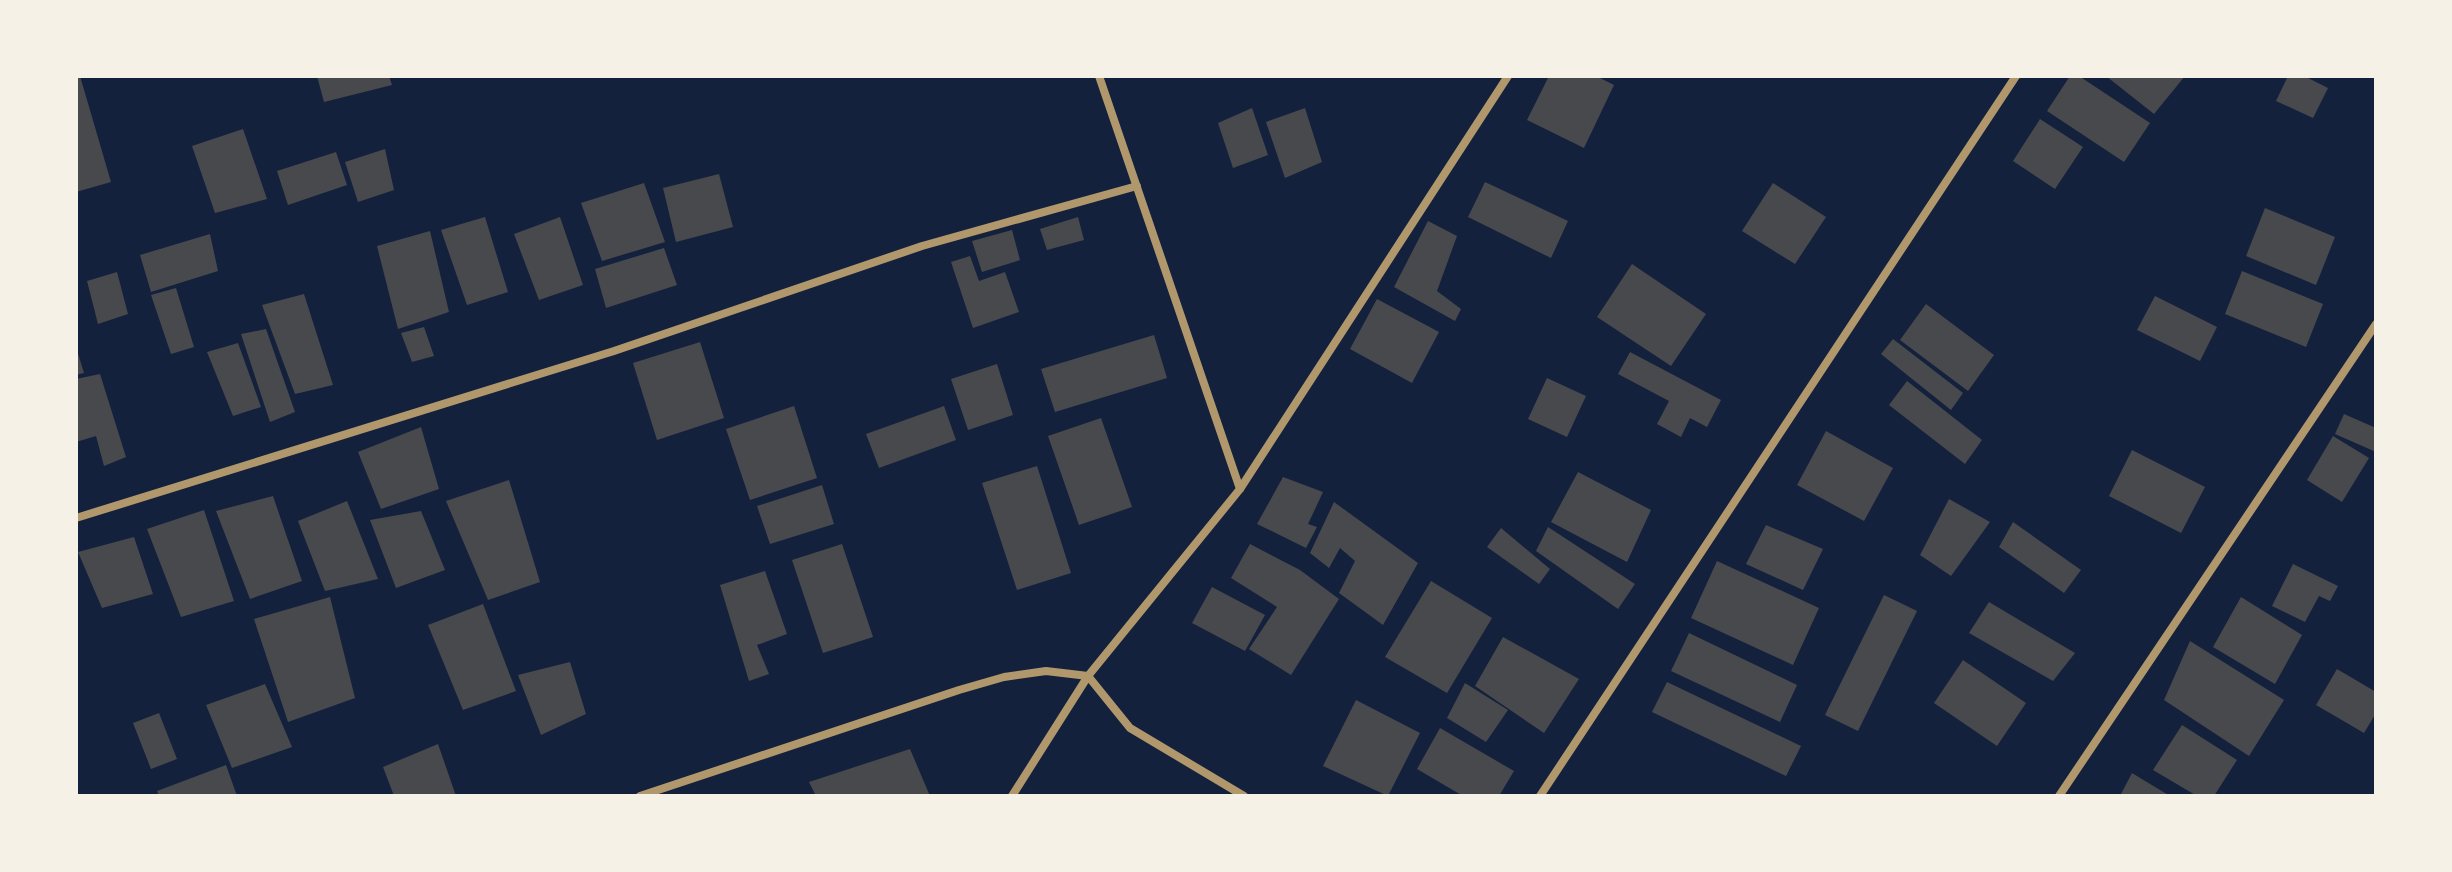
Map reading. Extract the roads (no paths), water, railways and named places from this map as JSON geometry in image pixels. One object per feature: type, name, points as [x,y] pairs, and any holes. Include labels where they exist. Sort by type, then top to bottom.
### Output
[{"type":"street","points":[[1099,76],[1240,489]]},
{"type":"street","points":[[1012,796],[1088,676],[1240,489],[1508,76]]},
{"type":"street","points":[[1540,796],[2016,76]]},
{"type":"street","points":[[76,518],[614,351],[922,246],[1137,186]]},
{"type":"street","points":[[2059,796],[2376,324]]},
{"type":"street","points":[[640,796],[1004,677],[1046,671],[1088,676],[1130,728],[1244,796]]}]
